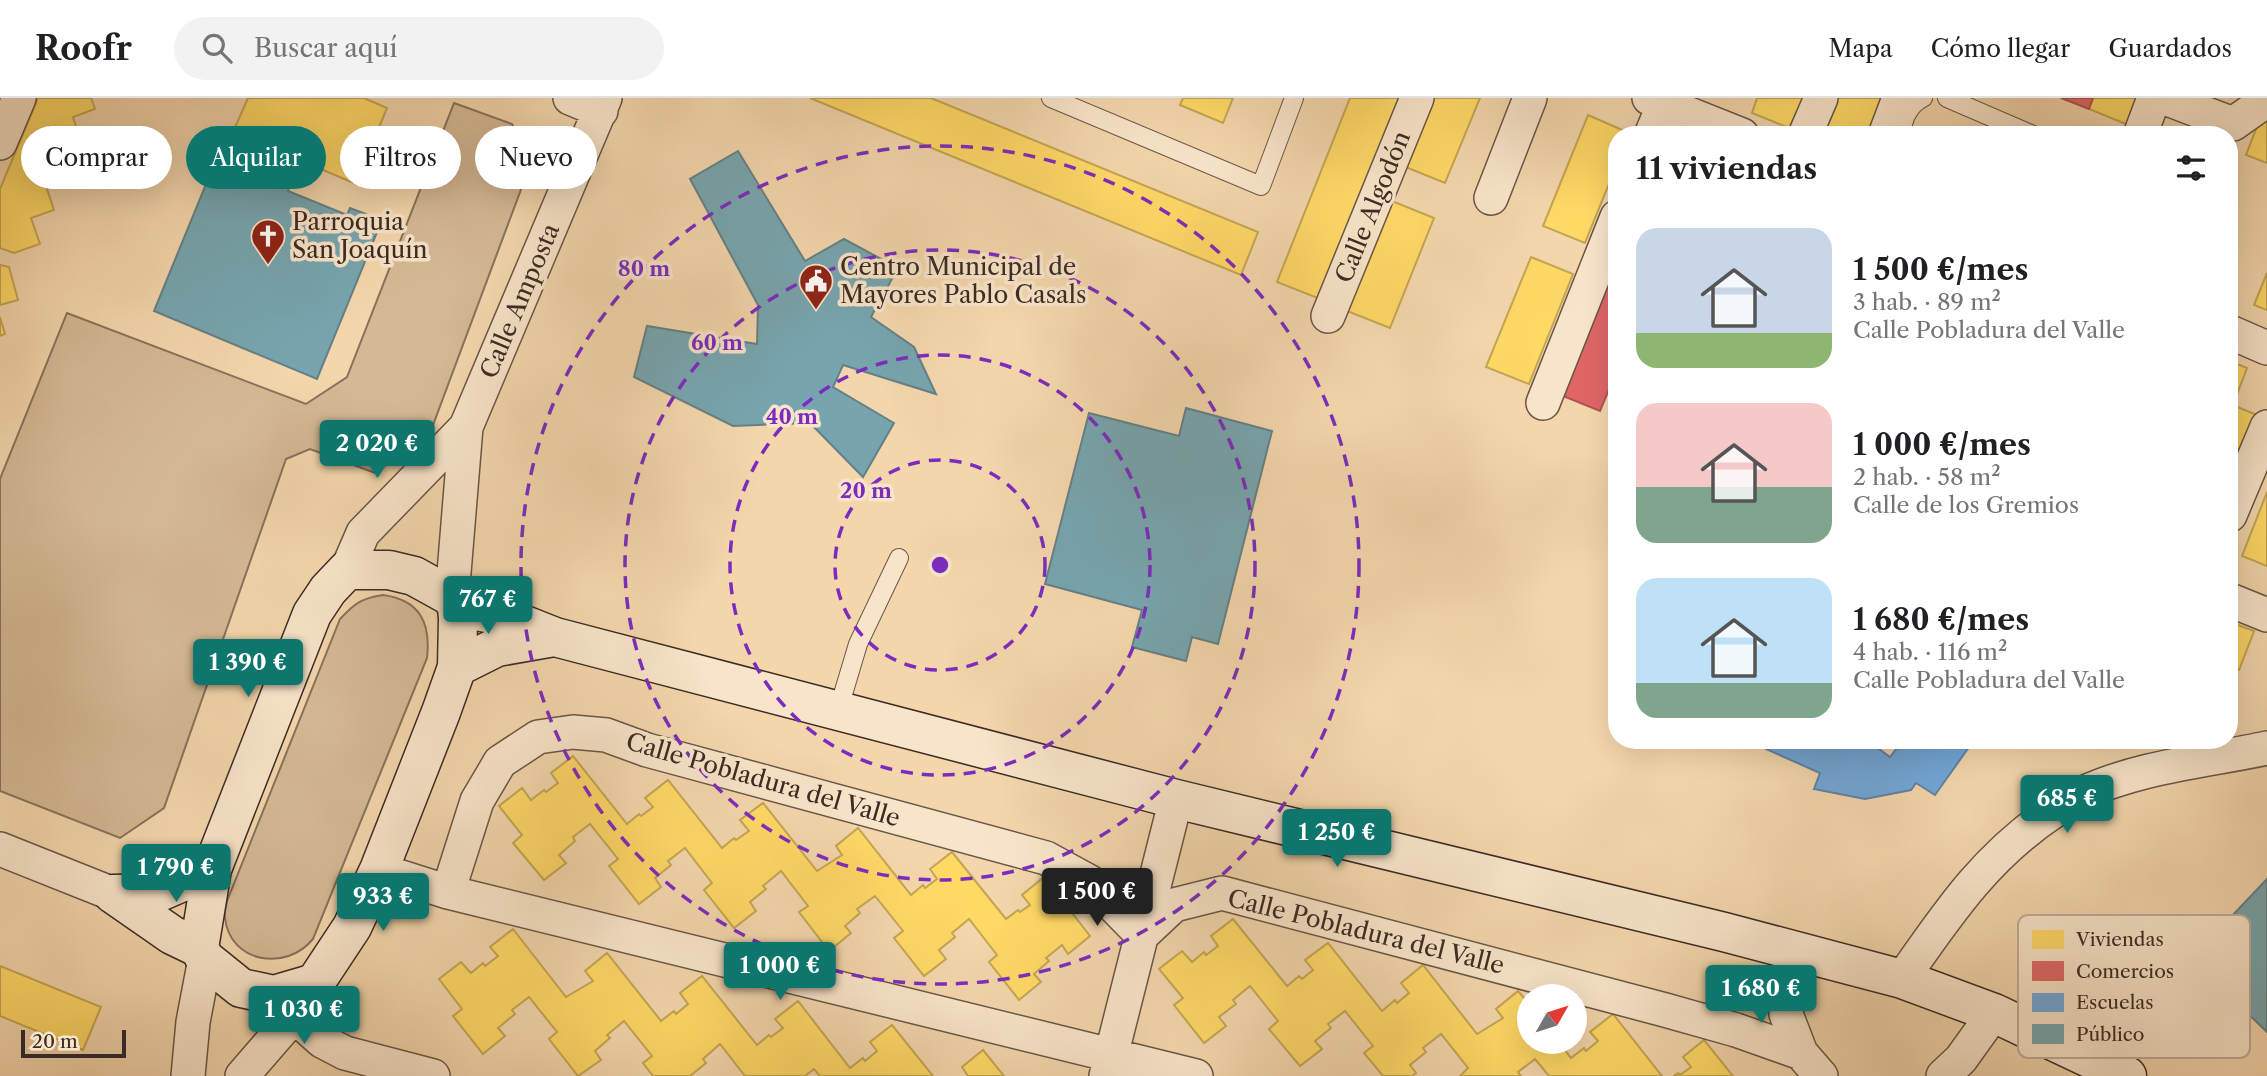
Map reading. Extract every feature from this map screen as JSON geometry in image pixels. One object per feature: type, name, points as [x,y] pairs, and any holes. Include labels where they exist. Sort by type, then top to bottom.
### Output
[{"type":"street","points":[[0,144],[19,98]]},
{"type":"street","points":[[570,98],[603,104]]},
{"type":"street","name":"Calle Algodón","points":[[1328,316],[1418,98]]},
{"type":"street","points":[[1491,198],[1530,98]]},
{"type":"street","points":[[1809,126],[1821,98]]},
{"type":"street","points":[[1888,126],[1899,98]]},
{"type":"street","points":[[2143,126],[2154,98]]},
{"type":"street","points":[[2165,98],[2223,126]]},
{"type":"street","points":[[2236,126],[2267,100]]},
{"type":"street","name":"Calle Amposta","points":[[454,602],[466,427],[603,104]]},
{"type":"street","points":[[1658,126],[1676,104],[1723,126]]},
{"type":"street","points":[[1543,403],[1608,240]]},
{"type":"street","points":[[2238,335],[2267,348]]},
{"type":"street","points":[[2238,496],[2267,426]]},
{"type":"street","name":"Calle Amposta","points":[[347,570],[363,533],[466,427]]},
{"type":"street","points":[[188,1076],[193,1022],[192,948],[212,869],[312,614],[328,590],[347,570],[389,570],[414,576],[454,602],[502,616],[555,637],[1176,799],[1798,951],[1902,979],[2018,1024]]},
{"type":"street","points":[[242,1076],[305,1004],[315,983],[352,927],[379,870],[457,667],[458,619],[454,602]]},
{"type":"street","points":[[2238,603],[2267,615]]},
{"type":"street","points":[[457,667],[497,647],[555,637]]},
{"type":"street","name":"Calle Pobladura del Valle","points":[[448,892],[477,801],[500,762],[538,737],[573,732],[606,735],[647,750],[1046,858],[1090,882],[1142,935],[1174,905],[1222,893],[1736,1030],[1811,1064]]},
{"type":"street","points":[[1902,979],[1966,890],[1998,855],[2041,820],[2080,794],[2136,774],[2267,748]]},
{"type":"street","points":[[1108,1066],[1176,799]]},
{"type":"street","points":[[0,849],[113,894],[192,948],[241,988],[274,995],[315,983]]},
{"type":"street","points":[[113,894],[157,893],[212,869]]},
{"type":"street","points":[[379,870],[448,892],[1108,1066],[1196,1076]]},
{"type":"street","name":"Calle Pobladura del Valle","points":[[1798,951],[1786,1014],[1811,1064]]},
{"type":"street","points":[[1943,1076],[1961,1059],[1994,1013]]},
{"type":"street","points":[[294,1016],[322,1041],[374,1068],[433,1076]]},
{"type":"street","points":[[2089,1058],[2127,1076]]},
{"type":"lane","points":[[1051,98],[1261,187],[1294,98]]},
{"type":"lane","points":[[1903,126],[1905,116],[1919,99],[1923,98]]},
{"type":"lane","points":[[1947,98],[2012,126]]},
{"type":"lane","points":[[838,711],[858,644],[899,558]]},
{"type":"shaded area","points":[[454,103],[512,124],[513,126],[475,126],[475,189],[521,189],[430,433],[375,473],[310,449],[286,459],[164,808],[120,838],[0,791],[0,479],[67,313],[306,404],[347,377],[420,189],[461,189],[461,126],[445,126]]},
{"type":"shaded area","points":[[383,595],[406,602],[420,615],[427,634],[427,658],[313,939],[289,956],[261,958],[237,945],[229,933],[225,916],[227,901],[340,619],[359,602]]},
{"type":"building: Viviendas","points":[[38,98],[91,98],[95,109],[73,117],[76,126],[26,126]]},
{"type":"building: Viviendas","points":[[248,98],[364,98],[387,108],[380,126],[340,126],[340,177],[326,171],[326,126],[236,126]]},
{"type":"building: Viviendas","points":[[810,98],[931,98],[1258,232],[1241,275]]},
{"type":"building: Viviendas","points":[[1183,98],[1233,98],[1223,123],[1180,105]]},
{"type":"building: Viviendas","points":[[1350,98],[1400,98],[1320,299],[1277,282]]},
{"type":"building: Viviendas","points":[[1430,98],[1480,98],[1445,183],[1403,166]]},
{"type":"building: Viviendas","points":[[1757,98],[1807,98],[1796,126],[1784,126],[1752,113]]},
{"type":"building: Viviendas","points":[[1837,98],[1887,98],[1876,126],[1826,126]]},
{"type":"building: Viviendas","points":[[2093,98],[2144,98],[2133,126],[2089,109]]},
{"type":"building: Viviendas","points":[[1588,115],[1613,126],[1608,126],[1608,186],[1585,243],[1543,226]]},
{"type":"building: Viviendas","points":[[2261,116],[2267,118],[2267,163],[2246,155]]},
{"type":"building: Viviendas","points":[[21,139],[21,189],[47,189],[54,210],[31,218],[40,244],[14,253],[0,248],[0,189]]},
{"type":"building: Viviendas","points":[[1392,201],[1434,218],[1390,328],[1347,311]]},
{"type":"building: Viviendas","points":[[1531,257],[1573,274],[1529,384],[1486,367]]},
{"type":"building: Viviendas","points":[[0,265],[9,267],[18,300],[0,305]]},
{"type":"building: Viviendas","points":[[2267,273],[2267,310],[2254,305]]},
{"type":"building: Viviendas","points":[[0,317],[5,334],[0,336]]},
{"type":"building: Viviendas","points":[[2238,364],[2247,368],[2238,392]]},
{"type":"building: Viviendas","points":[[2238,407],[2257,415],[2238,459]]},
{"type":"building: Viviendas","points":[[2267,492],[2267,566],[2242,556]]},
{"type":"building: Viviendas","points":[[2238,625],[2254,631],[2238,670]]},
{"type":"building: Viviendas","points":[[573,756],[627,824],[653,807],[645,798],[668,780],[722,848],[749,831],[740,820],[763,803],[817,871],[842,855],[836,846],[858,828],[911,895],[923,885],[925,888],[937,879],[930,869],[952,852],[1006,919],[1030,905],[1022,895],[1044,877],[1090,936],[1068,954],[1062,945],[1046,958],[1049,961],[1034,974],[1041,982],[1019,1000],[989,962],[997,955],[969,919],[952,933],[955,937],[939,950],[946,959],[924,976],[894,938],[903,931],[875,896],[857,909],[860,913],[845,926],[851,933],[829,951],[799,912],[808,906],[781,871],[763,886],[766,889],[750,902],[756,911],[734,928],[704,890],[712,883],[685,848],[668,861],[671,865],[655,878],[661,887],[639,904],[609,866],[618,859],[590,824],[573,837],[575,841],[559,855],[566,863],[544,880],[513,843],[522,835],[499,806],[522,788],[531,800],[544,790],[546,792],[558,783],[551,773]]},
{"type":"building: Viviendas","points":[[1233,919],[1287,986],[1299,976],[1302,979],[1313,970],[1305,960],[1328,943],[1382,1011],[1409,993],[1401,983],[1423,965],[1477,1034],[1503,1018],[1496,1009],[1517,992],[1517,1054],[1568,1054],[1571,1058],[1576,1054],[1587,1054],[1587,1050],[1598,1041],[1590,1032],[1613,1014],[1662,1076],[1549,1076],[1535,1059],[1518,1072],[1521,1076],[1460,1076],[1468,1068],[1441,1034],[1423,1048],[1426,1052],[1410,1065],[1416,1073],[1412,1076],[1383,1076],[1364,1053],[1373,1046],[1345,1011],[1328,1024],[1331,1028],[1315,1041],[1322,1049],[1300,1066],[1269,1029],[1278,1021],[1250,986],[1233,1000],[1236,1004],[1219,1017],[1226,1026],[1204,1043],[1174,1005],[1183,998],[1159,969],[1182,951],[1192,962],[1204,952],[1206,955],[1218,946],[1211,936]]},
{"type":"building: Viviendas","points":[[513,929],[566,997],[593,981],[585,971],[607,953],[661,1021],[688,1004],[680,993],[702,976],[757,1045],[783,1028],[775,1019],[798,1001],[850,1068],[877,1051],[870,1042],[892,1025],[933,1076],[820,1076],[814,1069],[805,1076],[745,1076],[720,1044],[703,1059],[706,1063],[690,1076],[653,1076],[643,1063],[652,1056],[624,1021],[607,1035],[610,1038],[595,1051],[601,1060],[578,1076],[549,1039],[557,1032],[529,997],[512,1010],[515,1014],[498,1028],[505,1036],[483,1054],[453,1016],[462,1009],[439,979],[461,962],[471,973],[483,963],[485,966],[498,956],[490,947]]},
{"type":"building: Viviendas","points":[[0,966],[101,1007],[83,1050],[0,1016]]},
{"type":"building: Viviendas","points":[[1704,1040],[1733,1076],[1674,1076],[1691,1067],[1683,1057]]},
{"type":"building: Viviendas","points":[[983,1050],[1004,1076],[968,1076],[962,1067]]},
{"type":"building: Comercios","points":[[2061,98],[2093,98],[2089,109]]},
{"type":"building: Comercios","points":[[1602,284],[1608,286],[1608,392],[1600,411],[1558,394]]},
{"type":"building: Escuelas","points":[[1766,749],[1879,749],[1890,757],[1896,749],[1968,749],[1935,795],[1916,783],[1911,790],[1865,799],[1814,789],[1820,773]]},
{"type":"building: Público","name":"Centro Municipal de Mayores Pablo Casals","points":[[738,151],[805,261],[844,239],[898,268],[871,317],[914,347],[936,394],[843,365],[833,387],[894,423],[863,477],[810,423],[733,426],[634,377],[647,326],[757,344],[758,305],[690,179]]},
{"type":"building: Público","name":"Parroquia San Joaquín","points":[[204,189],[289,189],[288,191],[347,215],[350,208],[382,220],[317,379],[154,311]]},
{"type":"building: Público","points":[[1186,408],[1272,431],[1218,644],[1192,637],[1186,661],[1132,647],[1142,610],[1045,584],[1089,413],[1179,436]]},
{"type":"building: Público","points":[[2267,879],[2267,1032],[2250,1016],[2250,915],[2233,915]]},
{"type":"place","name":"Parroquia San Joaquín","points":[[268,266]]},
{"type":"place","name":"Centro Municipal de Mayores Pablo Casals","points":[[816,311]]}]
